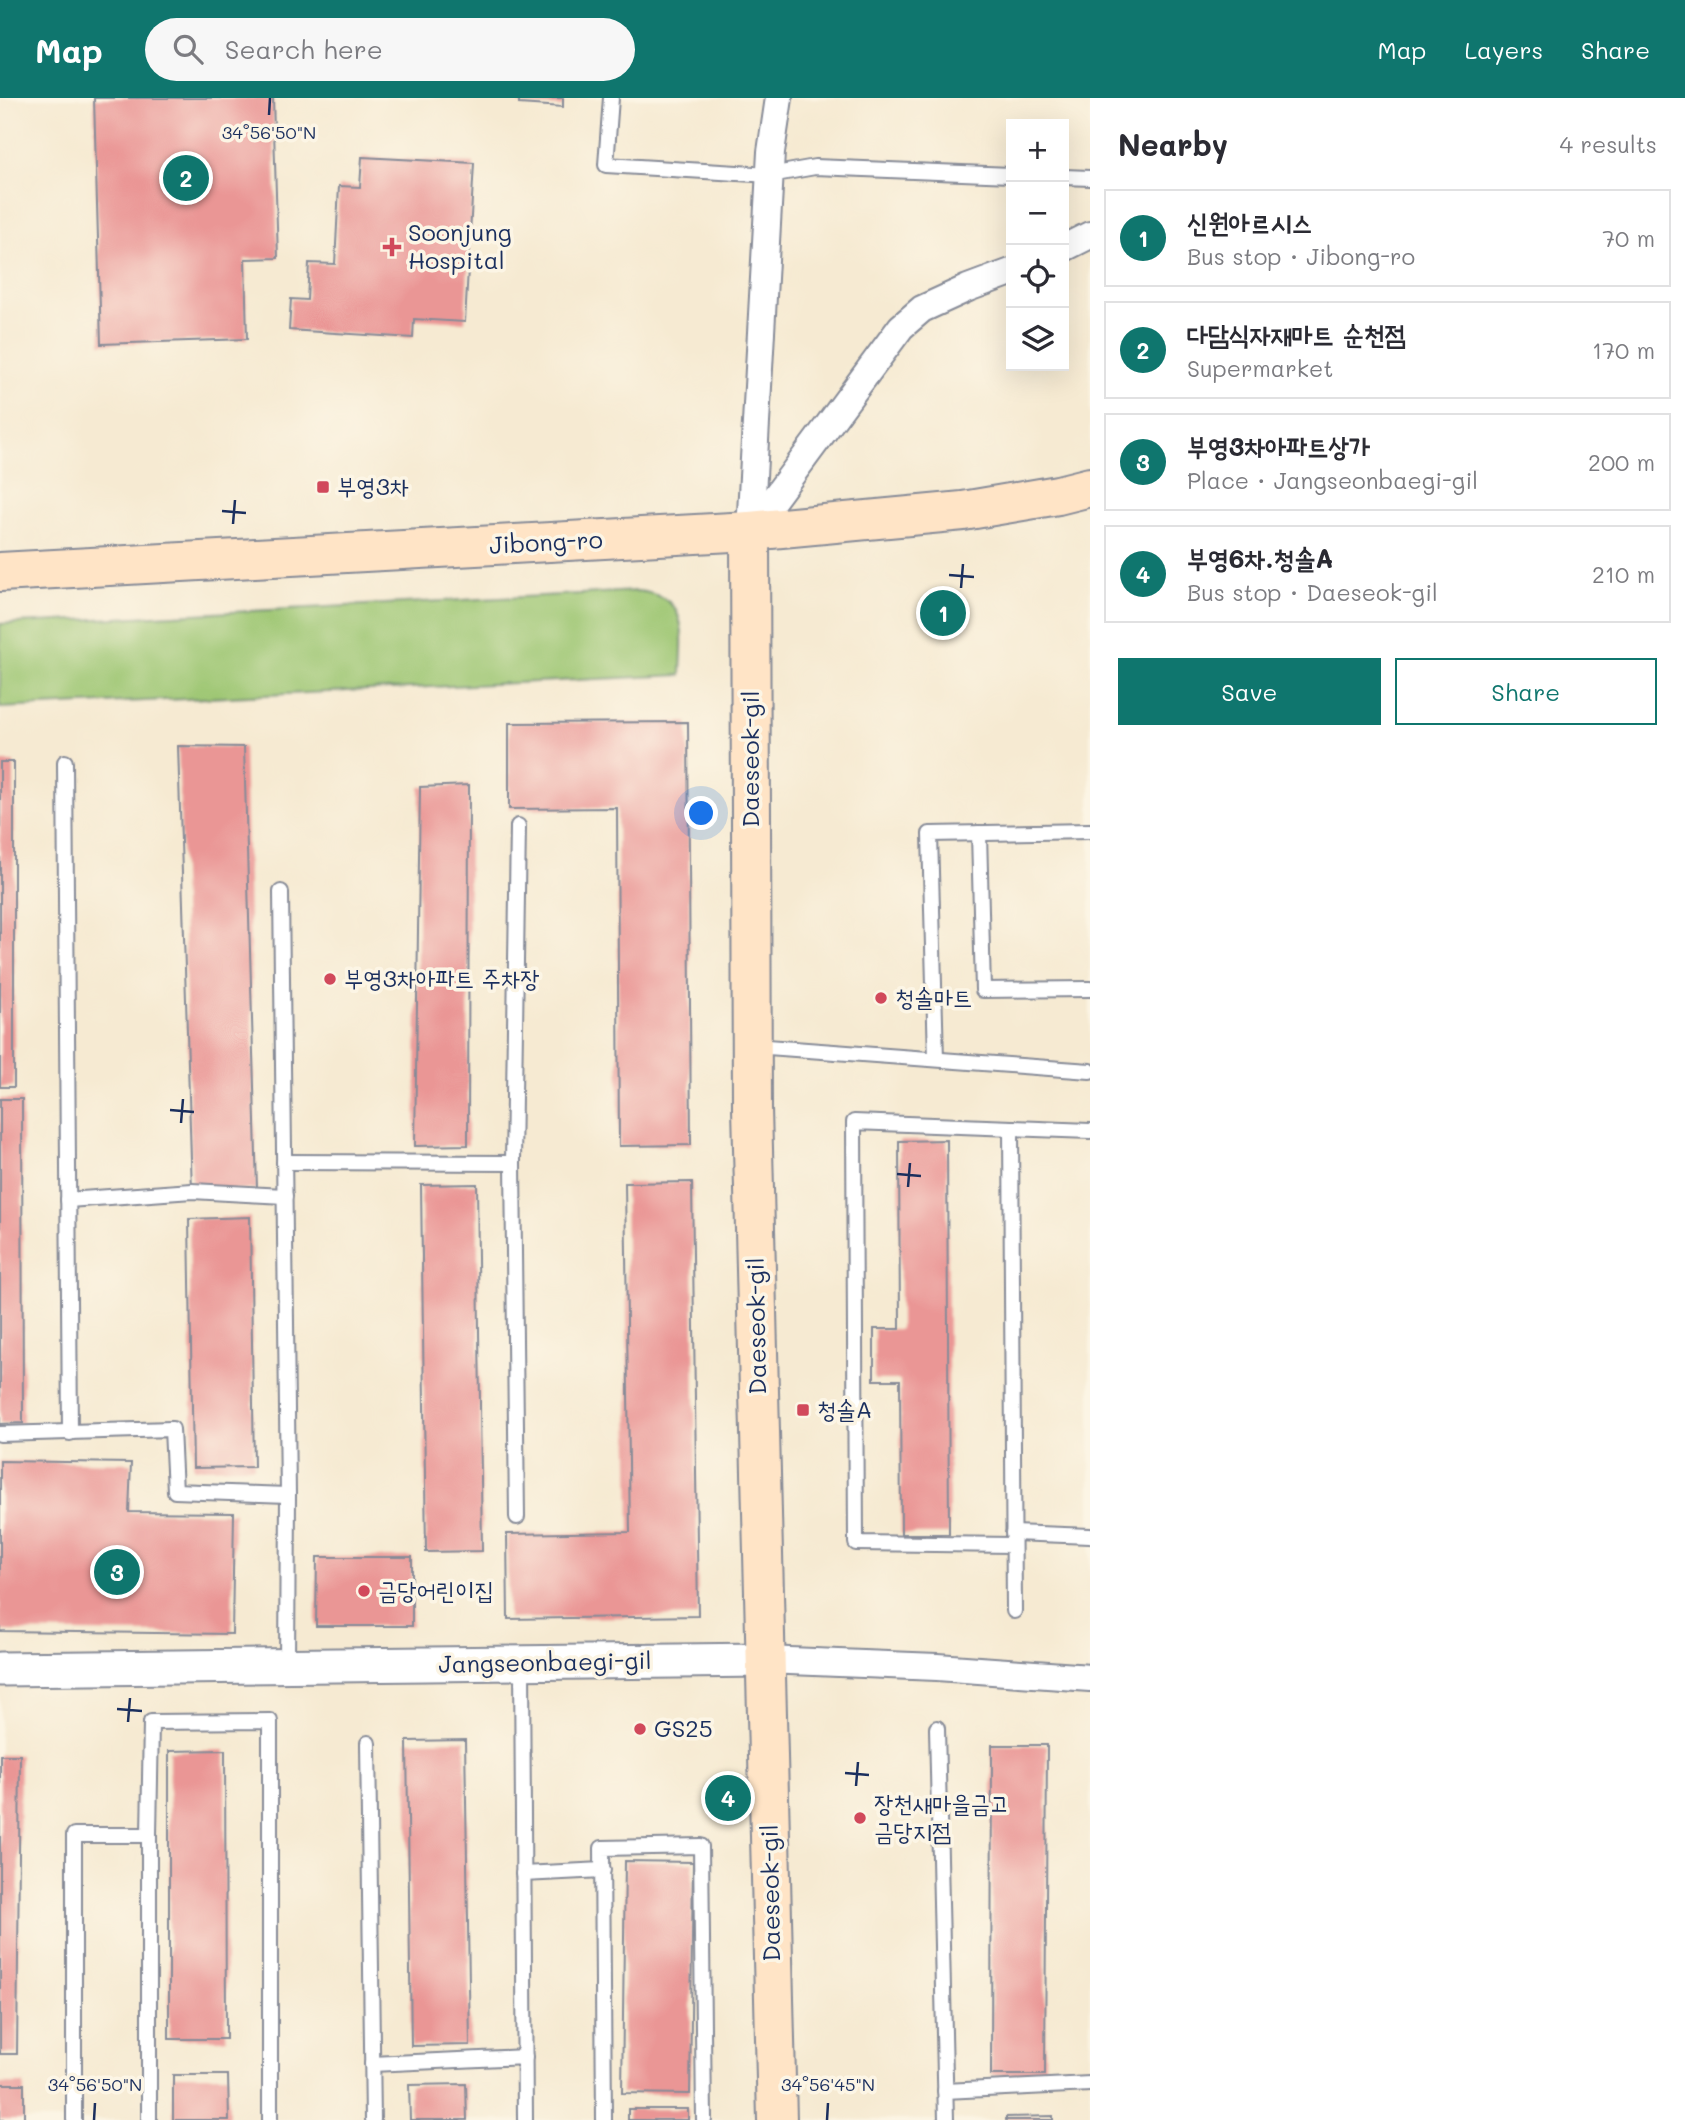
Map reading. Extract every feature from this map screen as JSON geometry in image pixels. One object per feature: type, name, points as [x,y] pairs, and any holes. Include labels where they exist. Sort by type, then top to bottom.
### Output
[{"type":"main road","name":"Jibong-ro","points":[[0,572],[750,531],[963,511],[1090,487]]},
{"type":"main road","name":"Daeseok-gil","points":[[750,531],[752,1046],[777,2120]]},
{"type":"street","points":[[750,531],[770,175],[779,98]]},
{"type":"street","points":[[1069,245],[1090,233]]},
{"type":"street","points":[[750,531],[901,327],[922,309],[1006,274]]},
{"type":"street","name":"Jangseonbaegi-gil","points":[[0,1669],[765,1660],[937,1667],[1090,1678]]},
{"type":"lane","points":[[611,98],[606,165],[770,175],[816,167],[1006,175]]},
{"type":"lane","points":[[1069,177],[1090,178]]},
{"type":"lane","points":[[65,762],[70,1433]]},
{"type":"lane","points":[[517,1517],[513,1163],[518,826]]},
{"type":"lane","points":[[936,1059],[930,834],[1090,831]]},
{"type":"lane","points":[[979,833],[982,990],[1090,989]]},
{"type":"lane","points":[[281,892],[288,1666]]},
{"type":"lane","points":[[752,1046],[1090,1071]]},
{"type":"lane","points":[[1090,1131],[854,1122],[856,1543],[1090,1536]]},
{"type":"lane","points":[[1011,1128],[1014,1611]]},
{"type":"lane","points":[[284,1163],[513,1163]]},
{"type":"lane","points":[[68,1200],[192,1191],[285,1196]]},
{"type":"lane","points":[[0,1434],[172,1429],[175,1492],[288,1495]]},
{"type":"lane","points":[[522,1664],[525,2120]]},
{"type":"lane","points":[[149,2120],[151,1722],[270,1721],[270,2120]]},
{"type":"lane","points":[[936,1728],[946,2120]]},
{"type":"lane","points":[[368,1743],[373,2120]]},
{"type":"lane","points":[[74,2120],[74,1835],[149,1835]]},
{"type":"lane","points":[[604,2120],[602,1848],[701,1846],[704,2120]]},
{"type":"lane","points":[[523,1874],[603,1870]]},
{"type":"lane","points":[[372,2064],[524,2057]]},
{"type":"lane","points":[[945,2091],[1090,2084]]},
{"type":"green space","points":[[637,591],[667,600],[675,609],[682,632],[681,675],[0,708],[0,624]]},
{"type":"building","points":[[94,98],[273,98],[278,258],[245,259],[247,339],[101,344]]},
{"type":"building","points":[[519,98],[563,98],[563,107],[519,104]]},
{"type":"building","points":[[362,157],[474,163],[465,322],[414,319],[413,338],[289,330],[291,299],[307,300],[309,263],[335,264],[339,186],[360,187]]},
{"type":"building","points":[[688,722],[691,1145],[619,1146],[617,808],[509,809],[509,723]]},
{"type":"building","points":[[178,746],[244,747],[257,1189],[192,1191]]},
{"type":"building","points":[[0,762],[14,762],[14,1087],[0,1087]]},
{"type":"building","points":[[469,785],[468,1145],[415,1146],[420,787]]},
{"type":"building","points":[[0,1099],[22,1099],[23,1423],[0,1424]]},
{"type":"building","points":[[947,1140],[949,1534],[901,1534],[900,1380],[874,1380],[874,1329],[900,1329],[899,1141]]},
{"type":"building","points":[[692,1182],[698,1616],[508,1619],[507,1534],[630,1532],[625,1183]]},
{"type":"building","points":[[477,1184],[482,1551],[426,1552],[421,1185]]},
{"type":"building","points":[[250,1217],[254,1467],[193,1468],[189,1219]]},
{"type":"building","points":[[0,1461],[131,1463],[129,1512],[234,1513],[232,1634],[0,1631]]},
{"type":"building","name":"금당어린이집","points":[[317,1557],[412,1557],[412,1626],[316,1626]]},
{"type":"building","points":[[465,1740],[470,2045],[411,2046],[407,1741]]},
{"type":"building","points":[[992,1745],[1047,1745],[1045,2075],[991,2075]]},
{"type":"building","points":[[225,1750],[226,2039],[169,2039],[169,1751]]},
{"type":"building","points":[[0,1755],[20,1755],[17,2054],[0,2054]]},
{"type":"building","points":[[625,1861],[693,1862],[690,2094],[622,2093]]},
{"type":"building","points":[[173,2075],[228,2075],[229,2120],[173,2120]]},
{"type":"building","points":[[0,2084],[24,2084],[24,2120],[0,2120]]},
{"type":"building","points":[[466,2084],[467,2120],[410,2120],[409,2085]]},
{"type":"building","points":[[628,2109],[688,2109],[688,2120],[628,2120]]},
{"type":"building","points":[[1053,2116],[1053,2120],[1006,2120],[1006,2117]]},
{"type":"place","name":"다담식자재마트 순천점","points":[[186,178]]},
{"type":"place","name":"Soonjung Hospital","points":[[392,247]]},
{"type":"place","name":"부영3차","points":[[323,487]]},
{"type":"place","name":"신원아르시스","points":[[943,613]]},
{"type":"place","name":"부영3차아파트 주차장","points":[[330,979]]},
{"type":"place","name":"청솔마트","points":[[881,998]]},
{"type":"place","name":"청솔A","points":[[803,1410]]},
{"type":"place","name":"부영3차아파트상가","points":[[117,1572]]},
{"type":"place","name":"금당어린이집","points":[[364,1591]]},
{"type":"place","name":"GS25","points":[[640,1729]]},
{"type":"place","name":"부영6차.청솔A","points":[[728,1798]]},
{"type":"place","name":"장천새마을금고 금당지점","points":[[860,1818]]}]
